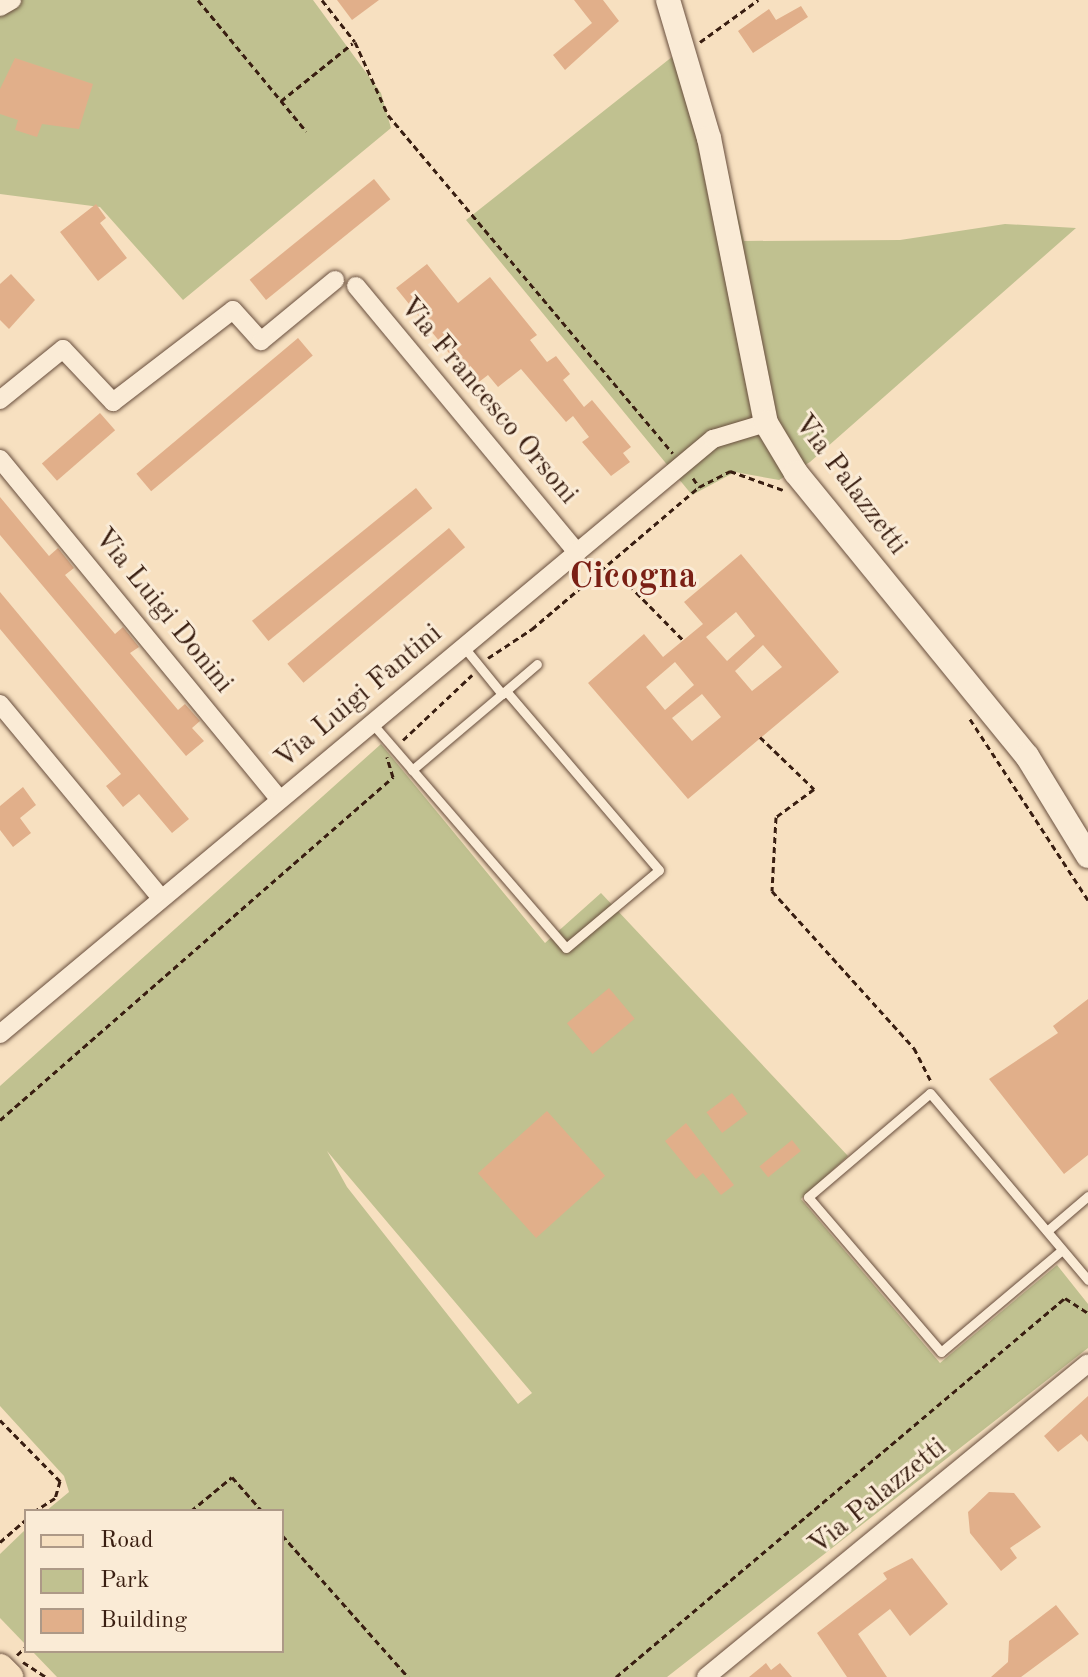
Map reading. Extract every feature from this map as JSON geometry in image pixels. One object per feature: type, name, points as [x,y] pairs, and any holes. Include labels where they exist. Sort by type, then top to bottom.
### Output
[{"type":"main road","name":"Via Palazzetti","points":[[668,0],[709,138],[766,423],[796,473],[1027,756],[1088,856]]},
{"type":"main road","points":[[0,1668],[9,1677]]},
{"type":"street","points":[[0,7],[12,0]]},
{"type":"street","points":[[0,400],[63,349],[113,402],[233,310],[261,341],[335,280]]},
{"type":"street","name":"Via Francesco Orsoni","points":[[356,286],[577,552]]},
{"type":"street","name":"Via Luigi Fantini","points":[[0,1034],[713,439],[766,423]]},
{"type":"street","name":"Via Luigi Donini","points":[[0,459],[280,800]]},
{"type":"street","points":[[0,704],[161,898]]},
{"type":"street","name":"Via Palazzetti","points":[[708,1676],[1088,1363]]},
{"type":"lane","points":[[371,722],[566,948],[659,870],[463,646]]},
{"type":"lane","points":[[412,770],[537,664]]},
{"type":"lane","points":[[1062,1250],[941,1352],[808,1197],[930,1093],[1088,1280]]},
{"type":"lane","points":[[1047,1231],[1088,1196]]},
{"type":"path","points":[[198,0],[306,131]]},
{"type":"path","points":[[684,54],[758,0]]},
{"type":"path","points":[[281,101],[355,42]]},
{"type":"path","points":[[0,1120],[393,777],[386,759],[479,666],[699,487]]},
{"type":"path","points":[[629,585],[683,640]]},
{"type":"path","points":[[760,737],[814,789],[776,817],[772,891],[914,1048],[930,1075],[930,1093]]},
{"type":"path","points":[[616,1677],[1065,1298],[1088,1313]]},
{"type":"path","points":[[0,1420],[60,1481],[55,1498],[38,1509]]},
{"type":"path","points":[[193,1509],[232,1477],[260,1509]]},
{"type":"path","points":[[0,1542],[24,1521]]},
{"type":"path","points":[[284,1537],[408,1677]]},
{"type":"green space","points":[[11,0],[313,0],[381,93],[391,128],[183,300],[100,207],[0,194],[0,6]]},
{"type":"green space","points":[[682,49],[720,136],[744,241],[900,240],[1005,224],[1076,228],[810,462],[779,480],[735,472],[692,495],[466,220]]},
{"type":"green space","points":[[381,744],[545,943],[601,893],[848,1156],[801,1199],[940,1363],[1057,1265],[1088,1304],[1088,1348],[667,1677],[57,1677],[34,1653],[284,1653],[284,1509],[48,1509],[69,1492],[64,1476],[0,1406],[0,1086]],"holes":[[[327,1151],[532,1393],[518,1404],[347,1187]]]},
{"type":"green space","points":[[24,1531],[24,1643],[0,1618],[0,1554]]},
{"type":"building","points":[[337,0],[379,0],[352,20]]},
{"type":"building","points":[[574,0],[603,0],[619,21],[565,70],[553,55],[592,23]]},
{"type":"building","points":[[801,6],[808,17],[753,53],[738,31],[769,9],[776,20]]},
{"type":"building","points":[[15,58],[93,84],[79,129],[42,124],[37,137],[15,130],[18,120],[0,114],[0,89]]},
{"type":"building","points":[[374,179],[390,199],[266,300],[250,280]]},
{"type":"building","points":[[96,204],[106,218],[100,223],[127,258],[98,281],[60,232]]},
{"type":"building","points":[[427,264],[458,303],[490,277],[537,335],[530,340],[547,362],[556,356],[570,374],[563,380],[584,407],[592,400],[631,447],[623,453],[630,462],[611,476],[582,442],[589,437],[573,416],[566,422],[521,369],[498,387],[488,375],[475,385],[396,288]]},
{"type":"building","points":[[11,274],[35,300],[9,329],[0,320],[0,284]]},
{"type":"building","points":[[298,338],[313,356],[151,491],[136,474]]},
{"type":"building","points":[[100,413],[115,430],[57,481],[42,464]]},
{"type":"building","points":[[416,488],[432,508],[268,641],[252,621]]},
{"type":"building","points":[[0,497],[49,556],[58,548],[74,568],[65,575],[115,634],[123,627],[139,647],[130,653],[178,710],[185,704],[200,721],[192,728],[204,741],[186,756],[0,535]]},
{"type":"building","points":[[449,528],[465,547],[303,683],[287,664]]},
{"type":"building","points":[[741,554],[839,672],[688,799],[588,683],[644,634],[663,657],[703,624],[684,602]],"holes":[[[736,612],[755,636],[727,661],[706,637]],[[763,645],[782,667],[752,691],[735,671]],[[675,662],[694,685],[665,710],[646,687]],[[702,694],[721,717],[692,741],[672,718]]]},
{"type":"building","points":[[0,592],[189,819],[172,833],[139,794],[123,807],[106,786],[121,774],[0,629]]},
{"type":"building","points":[[23,787],[36,805],[20,818],[31,833],[13,847],[0,830],[0,806]]},
{"type":"building","points":[[609,988],[635,1019],[593,1054],[567,1023]]},
{"type":"building","points":[[1088,999],[1088,1155],[1064,1174],[989,1079],[1058,1033],[1053,1026]]},
{"type":"building","points":[[732,1093],[748,1114],[722,1133],[706,1112]]},
{"type":"building","points":[[547,1111],[605,1176],[536,1238],[478,1173]]},
{"type":"building","points":[[686,1123],[734,1185],[721,1195],[703,1173],[696,1179],[665,1141]]},
{"type":"building","points":[[792,1140],[801,1151],[768,1177],[759,1166]]},
{"type":"building","points":[[1088,1396],[1088,1442],[1081,1434],[1058,1452],[1044,1436]]},
{"type":"building","points":[[989,1492],[1014,1493],[1041,1527],[1010,1548],[1017,1558],[1001,1571],[970,1533],[968,1512]]},
{"type":"building","points":[[912,1558],[948,1604],[910,1636],[890,1609],[858,1634],[887,1677],[847,1677],[817,1633],[887,1579],[883,1573]]},
{"type":"building","points":[[1056,1605],[1079,1634],[1021,1677],[991,1677],[1008,1662],[1009,1641]]},
{"type":"building","points":[[766,1663],[771,1670],[780,1663],[792,1677],[749,1677]]},
{"type":"district","name":"Cicogna","points":[[633,579]]}]
